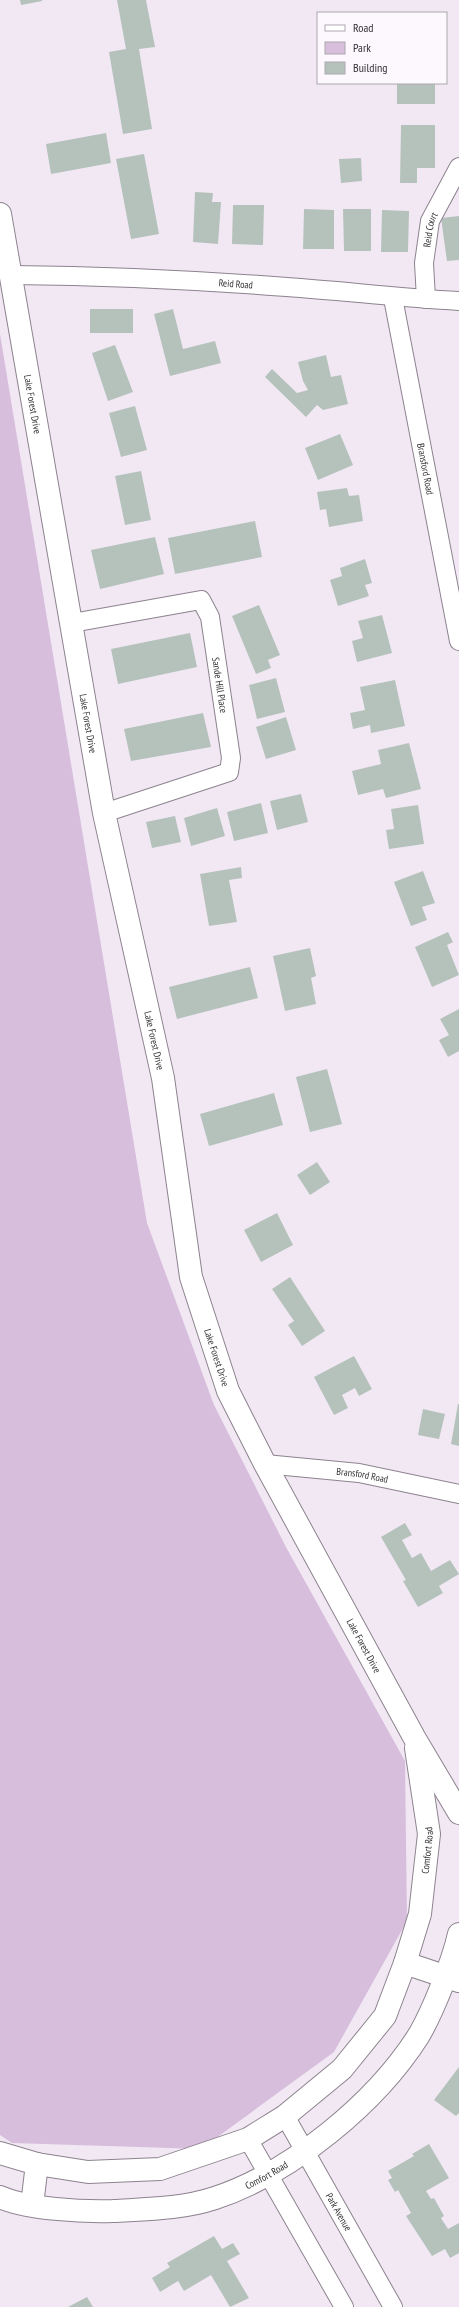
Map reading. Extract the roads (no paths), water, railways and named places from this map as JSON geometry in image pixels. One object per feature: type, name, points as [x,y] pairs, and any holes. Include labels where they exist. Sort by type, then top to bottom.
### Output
[{"type":"street","name":"Reid Court","points":[[426,300],[424,263],[430,221],[459,167]]},
{"type":"street","name":"Lake Forest Drive","points":[[0,214],[12,275],[104,813],[163,1078],[191,1277],[228,1391],[265,1464],[414,1737],[459,1813]]},
{"type":"street","name":"Reid Road","points":[[12,275],[90,276],[280,287],[393,298],[459,301]]},
{"type":"street","name":"Bransford Road","points":[[393,298],[459,641]]},
{"type":"street","name":"Sande Hill Place","points":[[72,623],[201,600],[210,616],[231,758],[229,772],[104,813]]},
{"type":"street","name":"Bransford Road","points":[[265,1464],[359,1473],[459,1494]]},
{"type":"street","name":"Comfort Road","points":[[0,2153],[37,2164],[88,2172],[160,2169],[248,2139],[284,2116],[342,2069],[385,2016],[405,1963],[420,1914],[429,1834],[414,1737]]},
{"type":"street","name":"Comfort Road","points":[[1,2198],[32,2205],[92,2212],[165,2209],[215,2198],[269,2174],[305,2152],[360,2106],[400,2062],[420,2034],[452,1978],[459,1934]]},
{"type":"street","points":[[405,1963],[452,1978]]},
{"type":"street","name":"Park Avenue","points":[[284,2116],[393,2307]]},
{"type":"street","points":[[248,2139],[344,2307]]},
{"type":"street","points":[[32,2205],[37,2164]]}]
